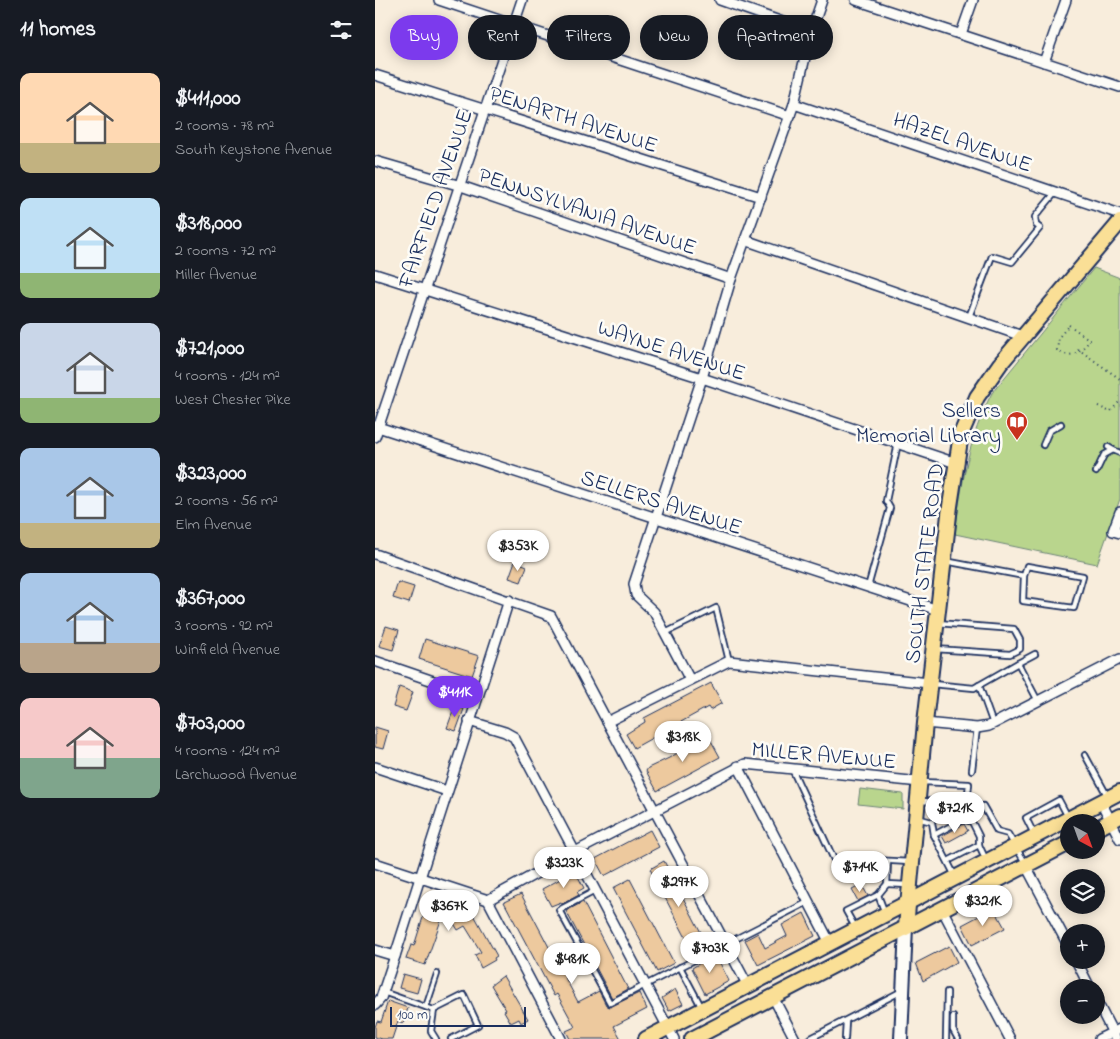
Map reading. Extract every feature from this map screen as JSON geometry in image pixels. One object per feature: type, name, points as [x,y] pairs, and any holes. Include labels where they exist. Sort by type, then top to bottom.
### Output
[{"type":"main road","name":"SOUTH STATE ROAD","points":[[906,927],[929,683],[943,561],[961,434],[977,397],[1022,336],[1120,222]]},
{"type":"main road","points":[[1078,814],[1110,797]]},
{"type":"main road","points":[[646,1039],[671,1033],[703,1010],[1060,824]]},
{"type":"main road","points":[[692,1039],[1060,848]]},
{"type":"main road","points":[[901,1039],[906,927]]},
{"type":"street","points":[[439,0],[486,15]]},
{"type":"street","name":"FAIRFIELD AVENUE","points":[[518,15],[522,0]]},
{"type":"street","points":[[720,0],[763,15]]},
{"type":"street","points":[[817,15],[822,0]]},
{"type":"street","points":[[856,0],[1120,87]]},
{"type":"street","points":[[961,34],[973,0]]},
{"type":"street","points":[[1044,62],[1066,0]]},
{"type":"street","points":[[537,31],[790,116]]},
{"type":"street","name":"FAIRFIELD AVENUE","points":[[375,437],[502,60]]},
{"type":"street","points":[[690,680],[653,612],[637,595],[634,588],[702,378],[731,279],[794,104],[804,60]]},
{"type":"street","name":"PENARTH AVENUE","points":[[375,75],[761,198]]},
{"type":"street","name":"HAZEL AVENUE","points":[[794,104],[1120,214]]},
{"type":"street","name":"PENNSYLVANIA AVENUE","points":[[375,162],[461,186],[731,279]]},
{"type":"street","points":[[745,240],[1022,336]]},
{"type":"street","name":"WAYNE AVENUE","points":[[375,274],[423,291],[702,378],[956,462]]},
{"type":"street","name":"SELLERS AVENUE","points":[[377,427],[867,587],[937,616]]},
{"type":"street","points":[[1117,532],[1120,512]]},
{"type":"street","points":[[375,554],[551,616],[748,986]]},
{"type":"street","points":[[375,1005],[383,992],[395,956],[509,600]]},
{"type":"street","points":[[925,723],[977,728],[993,724],[1120,659]]},
{"type":"street","points":[[607,722],[729,661],[929,683]]},
{"type":"street","points":[[375,662],[477,696]]},
{"type":"street","points":[[469,722],[505,732],[514,737],[671,1033]]},
{"type":"street","name":"MILLER AVENUE","points":[[488,900],[738,766],[753,764],[920,782]]},
{"type":"street","points":[[738,766],[830,943]]},
{"type":"street","points":[[375,767],[447,791]]},
{"type":"street","points":[[1110,797],[1120,839]]},
{"type":"street","points":[[375,863],[488,900],[561,1039]]},
{"type":"street","points":[[1026,866],[1060,930]]},
{"type":"street","points":[[942,909],[1010,1039]]},
{"type":"street","points":[[375,950],[395,956]]},
{"type":"street","points":[[773,997],[795,1039]]},
{"type":"street","points":[[1099,1039],[1117,1034],[1105,1015]]},
{"type":"lane","points":[[969,318],[992,256],[1012,262],[1040,228],[1036,225],[1035,217],[1056,192]]},
{"type":"lane","points":[[1043,445],[1049,431],[1061,424]]},
{"type":"lane","points":[[867,587],[890,508],[886,501],[898,443]]},
{"type":"lane","points":[[1097,472],[1105,455],[1111,449],[1120,453]]},
{"type":"lane","points":[[943,561],[1024,576]]},
{"type":"lane","points":[[1027,566],[1083,576],[1074,608],[1023,601],[1024,576],[1027,566]]},
{"type":"lane","points":[[665,633],[716,608],[729,661]]},
{"type":"lane","points":[[933,649],[1010,654],[1019,649],[1019,640],[1014,629],[937,616]]},
{"type":"lane","points":[[929,683],[974,688],[1035,654]]},
{"type":"lane","points":[[1018,663],[1038,701]]},
{"type":"lane","points":[[979,686],[993,724]]},
{"type":"lane","points":[[972,770],[977,728]]},
{"type":"lane","points":[[1085,755],[1110,797]]},
{"type":"lane","points":[[791,768],[836,864]]},
{"type":"lane","points":[[917,800],[967,803],[969,784],[920,782]]},
{"type":"lane","points":[[1035,836],[1026,818],[1059,800],[1066,814]]},
{"type":"lane","points":[[983,806],[997,831],[1008,834],[1026,866]]},
{"type":"lane","points":[[915,818],[932,822],[935,835],[956,878]]},
{"type":"lane","points":[[935,835],[964,819],[972,822],[979,836],[979,845],[986,862]]},
{"type":"lane","points":[[947,861],[979,845]]},
{"type":"lane","points":[[857,859],[911,862]]},
{"type":"lane","points":[[856,930],[846,911],[878,895],[887,884],[888,861]]},
{"type":"lane","points":[[887,884],[909,885]]},
{"type":"lane","points":[[595,891],[559,910],[610,1003],[808,902]]},
{"type":"lane","points":[[878,895],[885,914]]},
{"type":"lane","points":[[680,967],[703,1010]]},
{"type":"lane","points":[[426,1007],[437,974]]},
{"type":"lane","points":[[809,1039],[903,990]]},
{"type":"lane","points":[[383,992],[434,1010],[464,995],[478,1025],[451,1039]]},
{"type":"lane","points":[[946,1039],[947,992]]},
{"type":"lane","points":[[434,1010],[431,1031],[436,1039]]},
{"type":"lane","points":[[953,1017],[953,1030],[958,1039]]},
{"type":"lane","points":[[845,1039],[846,1021]]},
{"type":"path","points":[[1069,325],[1090,340],[1081,351],[1075,354],[1057,350],[1061,337],[1069,325]]},
{"type":"path","points":[[1078,349],[1120,379]]},
{"type":"path","points":[[1097,406],[1110,412],[1120,401]]},
{"type":"green space","points":[[1094,268],[1120,278],[1120,499],[1097,564],[955,534],[967,462],[977,426],[992,393]]},
{"type":"green space","points":[[860,789],[903,794],[903,809],[858,804]]},
{"type":"building","points":[[515,561],[527,566],[521,582],[509,578]]},
{"type":"building","points":[[398,582],[414,587],[409,603],[393,598]]},
{"type":"building","points":[[386,626],[399,630],[393,650],[379,646]]},
{"type":"building","points":[[425,639],[479,656],[472,676],[419,659]]},
{"type":"building","points":[[711,683],[722,703],[710,710],[708,707],[634,748],[626,734],[645,722],[644,718]]},
{"type":"building","points":[[399,687],[413,692],[406,711],[393,707]]},
{"type":"building","points":[[455,706],[464,709],[456,731],[447,728]]},
{"type":"building","points":[[375,727],[388,731],[383,749],[375,747]]},
{"type":"building","points":[[705,737],[709,737],[720,757],[657,791],[646,771],[648,768]]},
{"type":"building","points":[[964,824],[968,831],[946,843],[942,836]]},
{"type":"building","points":[[650,830],[659,847],[604,876],[595,859]]},
{"type":"building","points":[[664,861],[709,948],[695,955],[650,869]]},
{"type":"building","points":[[575,871],[584,888],[577,892],[579,895],[562,904],[561,902],[551,906],[542,889]]},
{"type":"building","points":[[630,879],[674,963],[657,972],[613,888]]},
{"type":"building","points":[[862,885],[868,896],[858,901],[852,890]]},
{"type":"building","points":[[521,894],[578,1002],[599,991],[606,1005],[610,1007],[639,993],[647,1009],[614,1026],[621,1039],[570,1039],[566,1031],[575,1027],[557,994],[554,996],[504,902]]},
{"type":"building","points":[[430,895],[448,901],[447,904],[473,913],[497,956],[494,958],[495,960],[481,968],[475,955],[481,952],[465,926],[458,930],[445,909],[425,965],[406,959],[411,945],[414,946]]},
{"type":"building","points":[[583,902],[628,989],[612,998],[566,911]]},
{"type":"building","points":[[994,908],[1005,928],[972,945],[962,925]]},
{"type":"building","points":[[804,913],[815,936],[758,965],[745,940],[758,933],[765,948],[787,936],[782,925]]},
{"type":"building","points":[[949,946],[957,962],[923,981],[916,963]]},
{"type":"building","points":[[716,955],[729,981],[705,994],[692,968]]},
{"type":"building","points":[[403,974],[421,979],[417,993],[399,988]]},
{"type":"building","points":[[503,976],[528,1019],[521,1023],[519,1019],[511,1023],[504,1011],[506,1010],[491,985]]},
{"type":"building","points":[[675,989],[683,1004],[669,1011],[662,998]]},
{"type":"building","points":[[388,1001],[408,1008],[403,1023],[398,1021],[392,1039],[381,1039],[375,1037],[375,1027],[377,1021],[381,1022]]},
{"type":"place","name":"Sellers Memorial Library","points":[[1017,441]]}]
